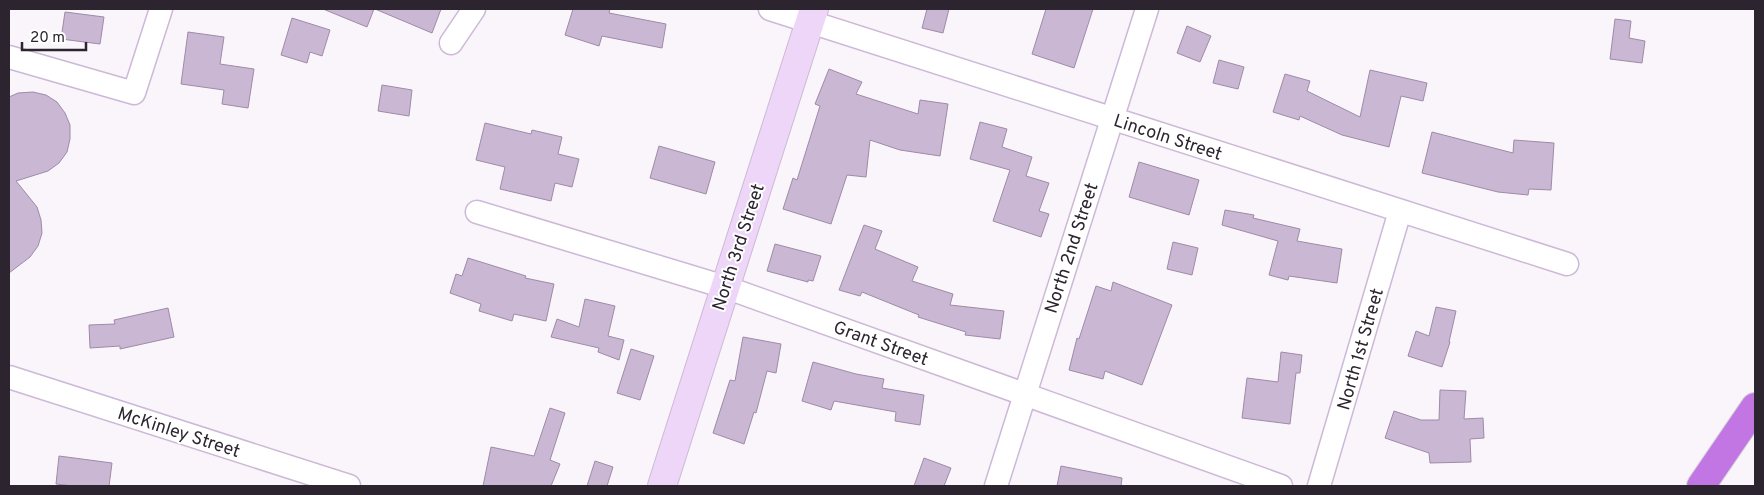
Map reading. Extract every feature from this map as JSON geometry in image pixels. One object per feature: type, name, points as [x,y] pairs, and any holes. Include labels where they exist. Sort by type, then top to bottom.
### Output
[{"type":"highway","points":[[1706,478],[1755,396]]},
{"type":"highway","points":[[1706,478],[1755,407]]},
{"type":"street","points":[[9,57],[134,93],[161,9]]},
{"type":"street","points":[[451,43],[474,9]]},
{"type":"street","name":"Lincoln Street","points":[[770,9],[812,15],[1112,119],[1567,264]]},
{"type":"street","name":"North 2nd Street","points":[[996,486],[1147,9]]},
{"type":"street","name":"North 3rd Street","points":[[662,486],[812,15]]},
{"type":"street","name":"North 1st Street","points":[[1319,486],[1400,211]]},
{"type":"street","name":"Grant Street","points":[[477,212],[725,288],[1281,486]]},
{"type":"street","name":"McKinley Street","points":[[9,377],[342,485]]},
{"type":"building","points":[[323,9],[374,9],[367,27]]},
{"type":"building","points":[[375,9],[441,9],[432,33]]},
{"type":"building","points":[[573,9],[610,9],[609,13],[666,24],[662,48],[602,36],[599,46],[565,35]]},
{"type":"building","points":[[927,9],[949,9],[943,33],[922,28]]},
{"type":"building","points":[[1046,9],[1093,9],[1074,68],[1032,54]]},
{"type":"building","points":[[65,12],[104,17],[100,44],[61,39]]},
{"type":"building","points":[[292,18],[330,30],[322,56],[310,52],[307,63],[281,55]]},
{"type":"building","points":[[1615,19],[1631,21],[1629,38],[1645,41],[1642,63],[1610,59]]},
{"type":"building","points":[[1187,26],[1211,36],[1200,62],[1177,53]]},
{"type":"building","points":[[188,32],[224,37],[220,64],[254,69],[248,108],[222,104],[224,90],[181,84]]},
{"type":"building","points":[[1219,60],[1244,67],[1238,89],[1213,83]]},
{"type":"building","points":[[829,69],[862,82],[856,94],[918,114],[920,100],[948,104],[940,156],[900,150],[870,140],[866,177],[847,175],[831,224],[783,209],[793,178],[797,180],[820,106],[815,104]]},
{"type":"building","points":[[1370,70],[1427,83],[1423,101],[1401,96],[1389,147],[1342,135],[1300,116],[1299,120],[1273,112],[1285,74],[1310,81],[1307,91],[1360,117]]},
{"type":"building","points":[[382,85],[412,90],[409,116],[378,111]]},
{"type":"building","points":[[33,92],[46,95],[57,102],[65,113],[70,125],[70,139],[67,152],[59,163],[48,171],[16,181],[37,207],[42,233],[38,246],[30,257],[9,273],[9,97],[18,93]]},
{"type":"building","points":[[980,122],[1007,129],[1002,147],[1032,157],[1026,176],[1049,183],[1039,211],[1049,214],[1041,237],[993,221],[1010,170],[970,159]]},
{"type":"building","points":[[485,123],[531,134],[532,130],[562,137],[558,154],[579,159],[572,187],[555,183],[551,201],[500,189],[505,167],[476,160]]},
{"type":"building","points":[[1432,132],[1513,153],[1514,140],[1554,143],[1551,190],[1529,189],[1528,195],[1498,192],[1422,173]]},
{"type":"building","points":[[659,146],[715,162],[706,194],[650,178]]},
{"type":"building","points":[[1139,162],[1199,180],[1189,215],[1129,197]]},
{"type":"building","points":[[1225,210],[1254,215],[1253,218],[1300,229],[1297,241],[1342,249],[1337,283],[1289,276],[1288,280],[1269,275],[1278,241],[1222,225]]},
{"type":"building","points":[[864,225],[882,231],[875,249],[918,267],[912,281],[953,294],[950,305],[1004,311],[1000,339],[965,335],[966,332],[918,317],[919,315],[862,292],[860,296],[839,290]]},
{"type":"building","points":[[1173,242],[1198,248],[1192,275],[1167,269]]},
{"type":"building","points":[[775,244],[821,256],[813,281],[808,280],[808,282],[767,271]]},
{"type":"building","points":[[468,258],[526,276],[525,278],[554,284],[546,321],[514,314],[512,321],[479,311],[481,304],[450,293],[456,274],[462,276]]},
{"type":"building","points":[[1113,282],[1172,305],[1142,385],[1105,371],[1103,379],[1069,370],[1077,338],[1079,339],[1096,286],[1111,291]]},
{"type":"building","points":[[585,299],[615,306],[608,336],[624,340],[619,360],[598,352],[599,348],[551,337],[557,319],[579,327]]},
{"type":"building","points":[[1436,307],[1456,311],[1450,342],[1442,367],[1408,356],[1416,331],[1429,336]]},
{"type":"building","points":[[168,308],[174,337],[120,349],[120,346],[90,348],[89,325],[115,324],[114,320]]},
{"type":"building","points":[[743,337],[781,344],[776,373],[767,371],[756,413],[754,412],[744,444],[713,433],[730,380],[735,381]]},
{"type":"building","points":[[631,349],[654,356],[640,400],[617,393]]},
{"type":"building","points":[[1281,352],[1302,355],[1300,373],[1296,373],[1290,424],[1242,418],[1247,378],[1278,382]]},
{"type":"building","points":[[813,362],[856,374],[884,379],[882,388],[924,395],[920,425],[895,421],[896,412],[834,401],[831,410],[802,401]]},
{"type":"building","points":[[1440,390],[1466,391],[1464,419],[1483,418],[1484,438],[1470,439],[1471,462],[1430,463],[1429,453],[1385,438],[1394,411],[1421,420],[1439,420]]},
{"type":"building","points":[[550,408],[565,413],[550,460],[560,464],[551,486],[483,486],[491,447],[534,456]]},
{"type":"building","points":[[59,456],[112,463],[109,486],[56,484]]},
{"type":"building","points":[[924,458],[951,468],[944,486],[914,486]]},
{"type":"building","points":[[595,461],[613,467],[607,486],[587,486]]},
{"type":"building","points":[[1061,466],[1122,478],[1121,486],[1057,486]]}]
